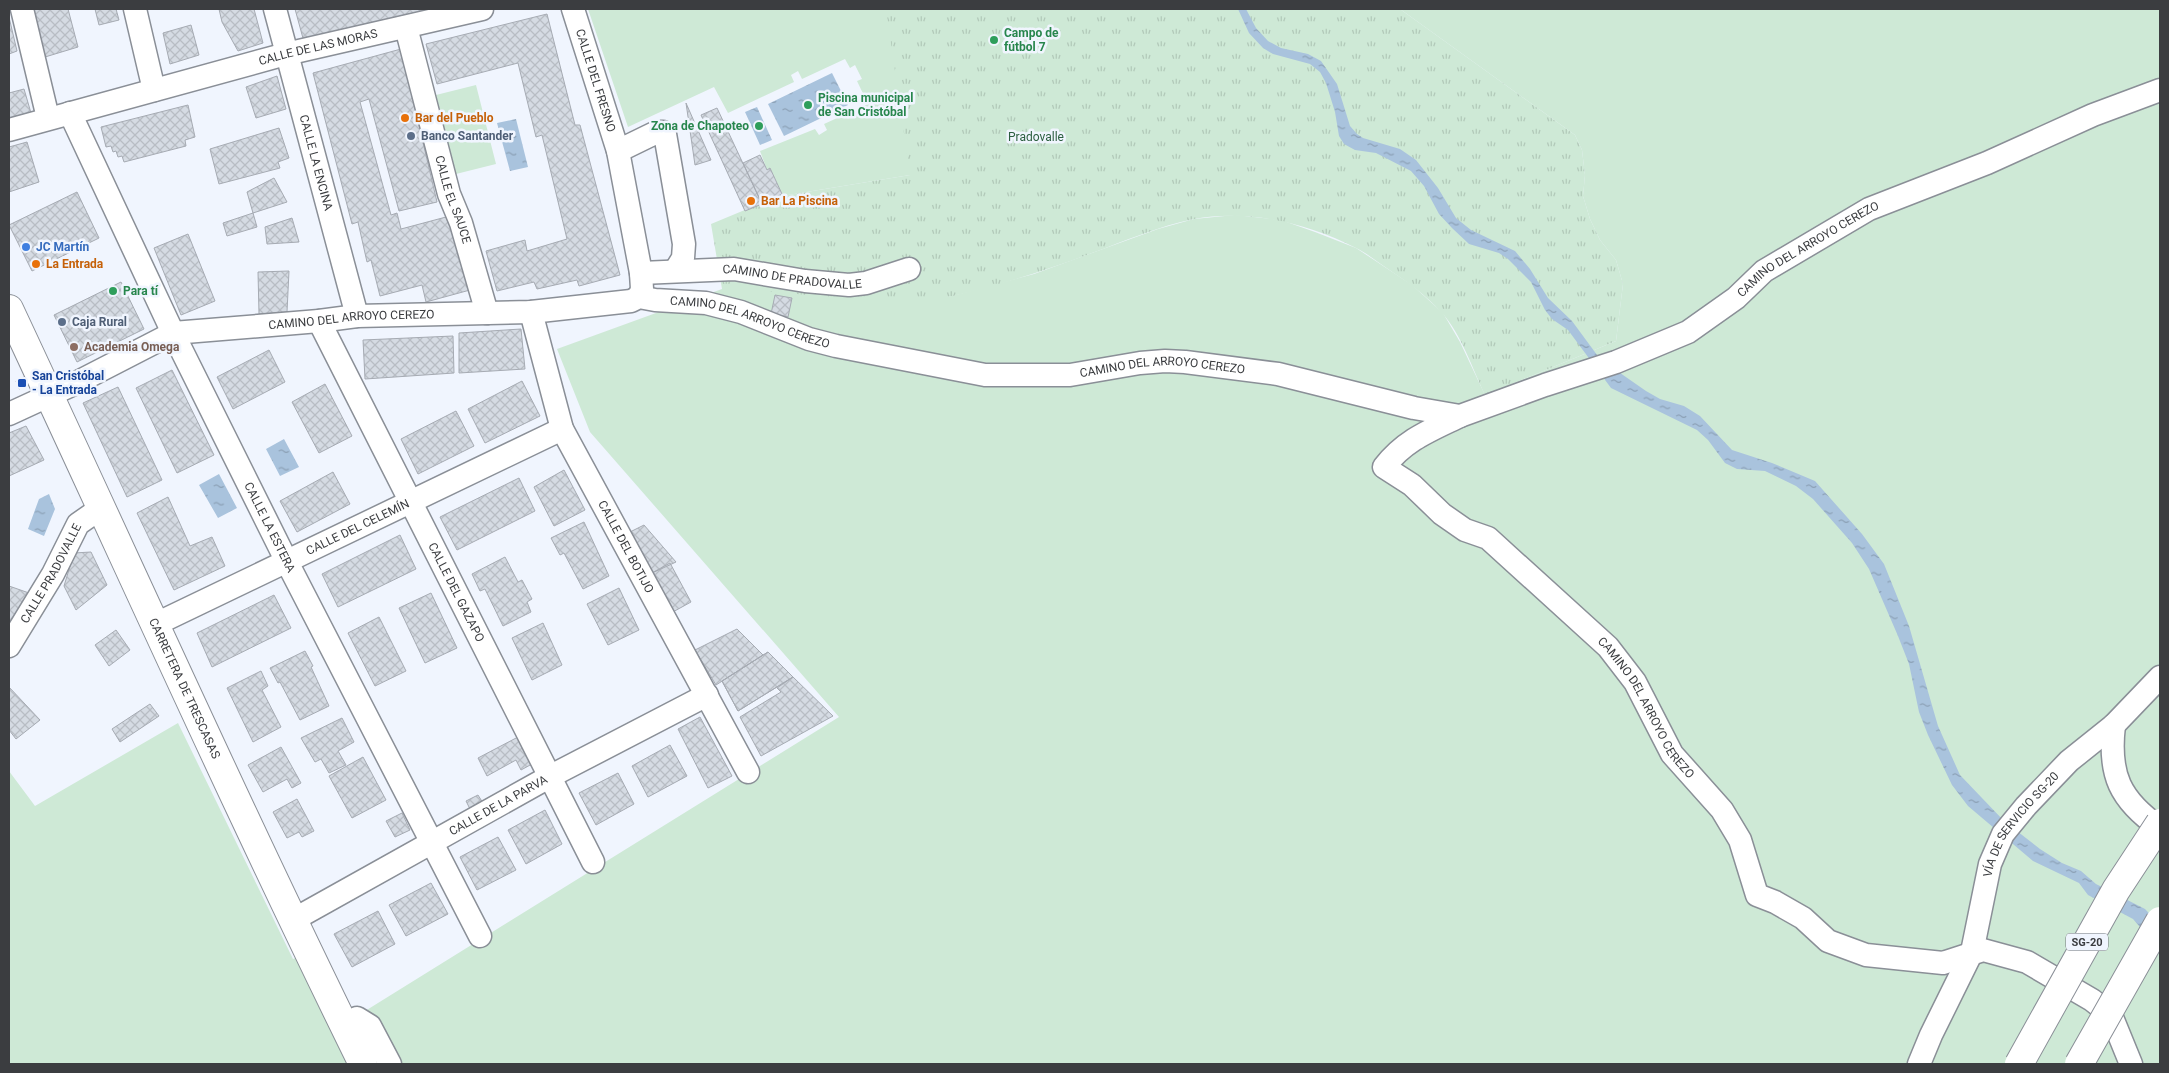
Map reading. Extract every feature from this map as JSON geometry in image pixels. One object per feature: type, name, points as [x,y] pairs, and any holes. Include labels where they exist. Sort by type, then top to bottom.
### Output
[{"type":"main road","name":"CARRETERA DE TRESCASAS","points":[[9,309],[154,625],[363,1064]]},
{"type":"main road","name":"SG-20","points":[[2020,1064],[2116,890],[2160,823]]},
{"type":"main road","points":[[2079,1064],[2160,921]]},
{"type":"street","points":[[22,9],[48,118]]},
{"type":"street","points":[[136,9],[154,90]]},
{"type":"street","name":"CALLE LA ENCINA","points":[[275,9],[357,316]]},
{"type":"street","name":"CALLE DE LAS MORAS","points":[[9,130],[286,54],[482,9]]},
{"type":"street","name":"CALLE DEL FRESNO","points":[[573,9],[618,152],[641,273],[642,289],[639,297]]},
{"type":"street","name":"CALLE EL SAUCE","points":[[406,27],[449,194],[462,223],[487,312]]},
{"type":"street","name":"CAMINO DEL ARROYO CEREZO","points":[[1972,952],[1943,963],[1866,955],[1828,941],[1803,918],[1776,902],[1757,895],[1740,840],[1722,810],[1672,754],[1635,682],[1608,647],[1488,538],[1465,530],[1442,514],[1412,485],[1384,467],[1393,454],[1410,440],[1460,416],[1616,362],[1688,332],[1736,298],[1764,272],[1869,208],[1987,163],[2093,115],[2160,90]]},
{"type":"street","name":"CALLE LA ESTERA","points":[[70,113],[173,333],[287,562],[480,936]]},
{"type":"street","points":[[618,152],[657,132],[660,131],[665,134],[684,244],[683,258],[675,271],[641,273]]},
{"type":"street","name":"CAMINO DE PRADOVALLE","points":[[675,271],[734,268],[805,281],[848,284],[866,283],[909,269]]},
{"type":"street","name":"CAMINO DEL ARROYO CEREZO","points":[[9,414],[173,333],[357,316],[531,312],[632,301],[639,297],[655,300],[706,303],[741,312],[809,339],[836,346],[985,375],[1070,375],[1165,361],[1194,363],[1278,374],[1414,408],[1460,416]]},
{"type":"street","name":"CALLE DEL BOTIJO","points":[[531,312],[562,429],[748,772]]},
{"type":"street","name":"CALLE DEL GAZAPO","points":[[319,321],[593,862]]},
{"type":"street","name":"CALLE DEL CELEMÍN","points":[[154,625],[562,429]]},
{"type":"street","name":"CALLE PRADOVALLE","points":[[10,642],[53,574],[78,524],[101,508]]},
{"type":"street","name":"VÍA DE SERVICIO SG-20","points":[[1919,1064],[1931,1035],[1972,952],[1990,864],[2002,834],[2069,761],[2114,725],[2160,677]]},
{"type":"street","name":"CALLE DE LA PARVA","points":[[293,920],[549,777],[707,695]]},
{"type":"street","points":[[2114,725],[2112,759],[2119,785],[2128,800],[2141,814],[2160,828]]},
{"type":"street","points":[[1972,952],[1983,950],[2027,962],[2092,1000],[2112,1014],[2131,1064]]},
{"type":"street","points":[[357,1018],[370,1026],[390,1064]]},
{"type":"green space","points":[[588,9],[1092,9],[910,175],[776,197],[782,194],[770,168],[767,170],[760,151],[815,129],[819,135],[827,130],[824,124],[868,104],[857,81],[862,79],[855,65],[850,68],[845,59],[802,79],[798,71],[791,75],[794,82],[728,113],[714,87],[628,127]]},
{"type":"green space","name":"Pradovalle","points":[[886,9],[1400,9],[1575,135],[1582,150],[1585,175],[1583,196],[1590,219],[1600,240],[1616,260],[1623,284],[1616,341],[1485,395],[1455,330],[1441,312],[1416,289],[1368,255],[1337,239],[1297,225],[1256,217],[1215,216],[1194,219],[1142,234],[1041,271],[989,287],[953,296],[925,300],[867,300],[722,289],[711,224],[776,197],[910,175]]},
{"type":"green space","points":[[1400,9],[2160,9],[2160,1064],[9,1064],[9,771],[35,806],[178,723],[293,959],[314,950],[349,1021],[839,717],[590,432],[557,349],[722,289],[754,289],[899,301],[952,296],[1034,274],[1158,229],[1194,219],[1235,215],[1281,220],[1356,248],[1412,285],[1443,313],[1460,342],[1485,395],[1616,341],[1623,284],[1616,260],[1600,240],[1590,219],[1583,196],[1585,175],[1582,150],[1575,135]]},
{"type":"green space","points":[[476,85],[496,164],[456,174],[436,95]]},
{"type":"water","points":[[1238,9],[1246,9],[1256,28],[1268,41],[1281,48],[1308,54],[1321,61],[1337,84],[1350,126],[1357,134],[1363,138],[1400,149],[1416,160],[1438,188],[1456,218],[1471,230],[1515,251],[1530,269],[1548,298],[1572,321],[1600,359],[1660,399],[1684,406],[1700,416],[1732,450],[1772,463],[1815,481],[1862,534],[1884,564],[1909,626],[1938,726],[1960,775],[2004,821],[2040,849],[2062,863],[2081,871],[2096,884],[2145,909],[2160,925],[2160,950],[2133,919],[2088,895],[2079,883],[2033,861],[1968,806],[1952,785],[1928,735],[1919,712],[1909,664],[1869,569],[1852,543],[1813,499],[1796,486],[1765,471],[1737,469],[1725,463],[1708,440],[1697,430],[1611,388],[1568,330],[1552,319],[1545,310],[1531,282],[1508,259],[1499,253],[1469,244],[1439,214],[1424,186],[1411,171],[1376,153],[1355,150],[1344,144],[1339,136],[1335,112],[1326,83],[1320,72],[1310,64],[1273,54],[1263,48],[1249,33]]},
{"type":"water","name":"Piscina municipal de San Cristóbal","points":[[832,73],[848,105],[784,136],[768,104]]},
{"type":"water","name":"Zona de Chapoteo","points":[[757,107],[772,140],[760,145],[745,112]]},
{"type":"water","points":[[516,119],[528,167],[510,171],[497,123]]},
{"type":"water","points":[[284,439],[299,467],[280,476],[266,449]]},
{"type":"water","points":[[219,474],[237,508],[218,518],[199,485]]},
{"type":"water","points":[[49,494],[55,509],[44,536],[28,529],[39,499]]},
{"type":"building","points":[[32,9],[68,9],[78,47],[45,57]]},
{"type":"building","points":[[95,9],[116,9],[119,20],[99,25]]},
{"type":"building","points":[[219,9],[254,9],[263,43],[238,51],[222,22]]},
{"type":"building","points":[[295,9],[431,9],[304,42]]},
{"type":"building","points":[[547,14],[575,125],[580,125],[620,275],[579,286],[577,280],[537,289],[534,282],[497,291],[486,251],[525,240],[527,251],[567,239],[542,135],[536,137],[518,63],[437,84],[426,44]]},
{"type":"building","points":[[9,17],[17,51],[9,54]]},
{"type":"building","points":[[191,25],[199,55],[170,64],[163,33]]},
{"type":"building","points":[[401,49],[437,202],[399,211],[369,99],[360,102],[391,215],[397,213],[401,229],[446,217],[461,252],[470,290],[426,302],[422,285],[380,296],[371,260],[367,262],[358,222],[352,224],[313,73]]},
{"type":"building","points":[[277,76],[286,109],[256,118],[246,87]]},
{"type":"building","points":[[24,89],[31,113],[9,122],[9,93]]},
{"type":"building","points":[[686,103],[711,160],[695,165]]},
{"type":"building","points":[[188,105],[195,137],[185,140],[186,146],[124,162],[122,156],[118,157],[116,151],[113,152],[111,146],[106,147],[101,127]]},
{"type":"building","points":[[717,108],[762,204],[745,211],[701,115]]},
{"type":"building","points":[[279,128],[289,158],[278,162],[280,168],[219,184],[210,149]]},
{"type":"building","points":[[27,142],[39,182],[9,192],[9,147]]},
{"type":"building","points":[[760,155],[767,170],[770,168],[782,194],[762,204],[743,163]]},
{"type":"building","points":[[274,178],[287,202],[253,213],[247,192]]},
{"type":"building","points":[[77,192],[99,238],[32,271],[9,225]]},
{"type":"building","points":[[253,213],[257,227],[227,236],[223,223]]},
{"type":"building","points":[[292,218],[299,242],[267,244],[265,227]]},
{"type":"building","points":[[188,234],[215,301],[181,315],[154,248]]},
{"type":"building","points":[[289,271],[287,312],[259,314],[258,272]]},
{"type":"building","points":[[121,282],[144,329],[77,362],[54,315]]},
{"type":"building","points":[[775,295],[792,298],[788,317],[771,314]]},
{"type":"building","points":[[521,329],[525,369],[459,373],[459,333]]},
{"type":"building","points":[[453,336],[454,373],[365,379],[363,340]]},
{"type":"building","points":[[269,350],[285,382],[233,409],[217,377]]},
{"type":"building","points":[[172,370],[214,455],[177,473],[136,388]]},
{"type":"building","points":[[26,376],[30,384],[19,389],[16,381]]},
{"type":"building","points":[[522,381],[540,416],[485,443],[468,409]]},
{"type":"building","points":[[325,384],[352,436],[319,453],[292,402]]},
{"type":"building","points":[[118,387],[162,480],[127,497],[83,403]]},
{"type":"building","points":[[456,411],[474,446],[418,474],[401,439]]},
{"type":"building","points":[[26,426],[44,460],[9,476],[9,433]]},
{"type":"building","points":[[564,470],[585,510],[554,526],[534,487]]},
{"type":"building","points":[[333,472],[350,504],[297,532],[280,501]]},
{"type":"building","points":[[519,478],[535,511],[457,550],[440,517]]},
{"type":"building","points":[[168,497],[190,546],[212,537],[225,566],[174,590],[137,513]]},
{"type":"building","points":[[584,522],[609,576],[583,589],[564,553],[560,555],[551,538]]},
{"type":"building","points":[[644,525],[676,562],[650,574],[630,532]]},
{"type":"building","points":[[400,535],[416,569],[338,607],[322,574]]},
{"type":"building","points":[[91,552],[107,585],[76,610],[64,586],[74,553]]},
{"type":"building","points":[[505,557],[518,582],[522,580],[532,599],[527,602],[531,612],[503,626],[485,589],[480,591],[472,574]]},
{"type":"building","points":[[670,563],[691,602],[671,613],[650,574]]},
{"type":"building","points":[[9,586],[29,593],[15,626],[9,624]]},
{"type":"building","points":[[619,588],[639,630],[608,645],[587,604]]},
{"type":"building","points":[[431,593],[457,648],[425,663],[399,608]]},
{"type":"building","points":[[274,595],[291,628],[212,667],[197,633]]},
{"type":"building","points":[[379,617],[406,671],[375,686],[348,633]]},
{"type":"building","points":[[543,623],[562,665],[532,680],[512,638]]},
{"type":"building","points":[[737,629],[763,655],[716,685],[695,650]]},
{"type":"building","points":[[116,630],[130,650],[109,666],[95,645]]},
{"type":"building","points":[[305,651],[329,706],[300,720],[280,682],[278,683],[270,668]]},
{"type":"building","points":[[768,652],[793,677],[738,711],[722,681]]},
{"type":"building","points":[[768,652],[793,677],[738,711],[722,681]]},
{"type":"building","points":[[261,671],[268,686],[262,690],[281,727],[253,742],[227,688]]},
{"type":"building","points":[[793,677],[833,716],[761,756],[740,717],[781,692],[777,688]]},
{"type":"building","points":[[9,687],[40,720],[16,739],[9,730]]},
{"type":"building","points":[[150,704],[159,716],[120,742],[112,729]]},
{"type":"building","points":[[700,717],[732,776],[708,788],[678,729]]},
{"type":"building","points":[[342,718],[354,742],[338,751],[346,765],[329,773],[321,759],[315,762],[301,738]]},
{"type":"building","points":[[518,737],[532,764],[521,770],[516,760],[487,776],[478,758]]},
{"type":"building","points":[[670,745],[687,776],[648,797],[632,766]]},
{"type":"building","points":[[281,747],[301,783],[292,788],[287,779],[263,792],[248,765]]},
{"type":"building","points":[[363,757],[386,800],[352,818],[329,776]]},
{"type":"building","points":[[618,773],[634,804],[596,825],[579,793]]},
{"type":"building","points":[[478,795],[483,803],[470,809],[466,801]]},
{"type":"building","points":[[297,799],[314,831],[302,837],[299,832],[287,838],[273,812]]},
{"type":"building","points":[[545,810],[562,844],[526,864],[508,830]]},
{"type":"building","points":[[402,813],[410,830],[395,837],[386,821]]},
{"type":"building","points":[[498,837],[516,870],[477,890],[460,857]]},
{"type":"building","points":[[431,883],[448,914],[406,936],[389,905]]},
{"type":"building","points":[[378,911],[395,944],[352,967],[334,934]]},
{"type":"place","name":"Campo de fútbol 7","points":[[994,40]]},
{"type":"place","name":"Piscina municipal de San Cristóbal","points":[[808,105]]},
{"type":"place","name":"Bar del Pueblo","points":[[405,118]]},
{"type":"place","name":"Zona de Chapoteo","points":[[759,126]]},
{"type":"place","name":"Banco Santander","points":[[411,136]]},
{"type":"place","name":"Bar La Piscina","points":[[751,201]]},
{"type":"place","name":"JC Martín","points":[[26,247]]},
{"type":"place","name":"La Entrada","points":[[36,264]]},
{"type":"place","name":"Para tí","points":[[113,291]]},
{"type":"place","name":"Caja Rural","points":[[62,322]]},
{"type":"place","name":"Academia Omega","points":[[74,347]]},
{"type":"place","name":"San Cristóbal - La Entrada","points":[[22,383]]}]
